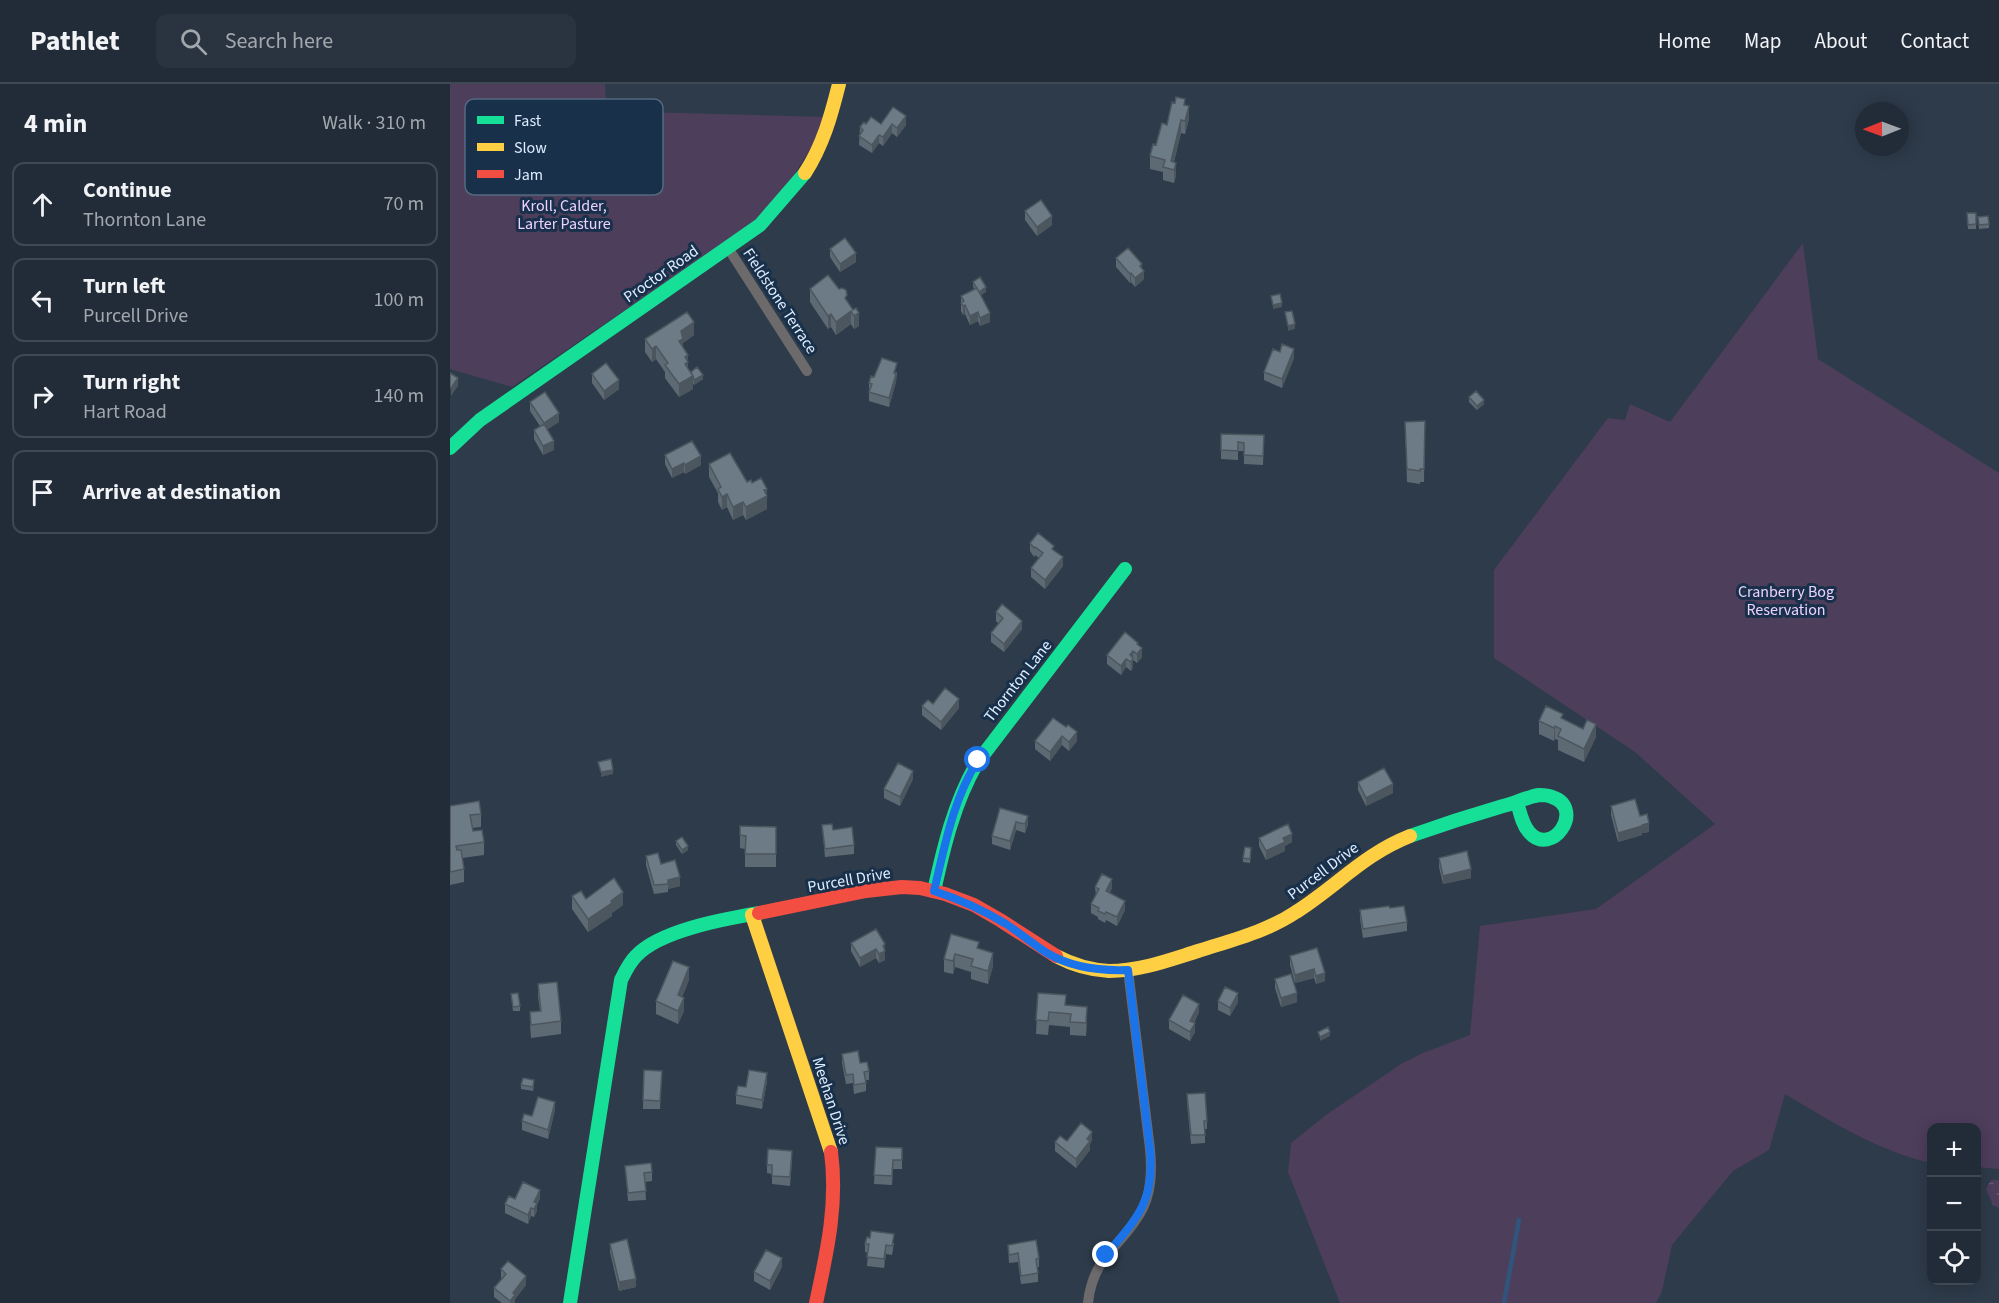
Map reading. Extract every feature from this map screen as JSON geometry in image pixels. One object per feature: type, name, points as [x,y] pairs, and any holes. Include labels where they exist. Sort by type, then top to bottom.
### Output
[{"type":"street","name":"Proctor Road","points":[[450,448],[480,420],[760,225],[800,181],[817,154],[829,125],[838,84]]},
{"type":"street","name":"Fieldstone Terrace","points":[[728,248],[807,371]]},
{"type":"street","name":"Thornton Lane","points":[[934,891],[951,817],[969,775],[988,745],[1125,569]]},
{"type":"street","name":"Purcell Drive","points":[[570,1303],[621,980],[628,964],[641,951],[672,934],[752,915],[880,890],[907,888],[934,891],[983,911],[1006,924],[1048,954],[1067,962],[1096,969],[1128,970],[1163,962],[1264,929],[1300,910],[1364,860],[1383,849],[1420,833],[1517,802]]},
{"type":"street","name":"Meehan Drive","points":[[752,915],[831,1150],[834,1167],[835,1205],[816,1303]]},
{"type":"street","points":[[1088,1303],[1095,1272],[1138,1216],[1146,1200],[1150,1179],[1150,1149],[1128,970]]},
{"type":"green space","name":"Kroll, Calder, Larter Pasture","points":[[450,84],[605,84],[606,99],[465,99],[465,195],[663,195],[663,113],[826,117],[789,183],[754,222],[512,387],[450,369]]},
{"type":"green space","name":"Cranberry Bog Reservation","points":[[1803,243],[1818,359],[1999,473],[1999,1169],[1981,1167],[1981,1123],[1927,1123],[1927,1162],[1874,1143],[1785,1094],[1769,1150],[1733,1171],[1672,1245],[1662,1291],[1656,1303],[1340,1303],[1288,1172],[1291,1143],[1326,1115],[1401,1064],[1470,1035],[1480,926],[1596,909],[1715,824],[1635,752],[1494,658],[1494,570],[1608,418],[1625,420],[1630,404],[1670,422]]},
{"type":"green space","points":[[1991,1180],[1999,1180],[1999,1208],[1993,1205],[1986,1189]]},
{"type":"building","points":[[1176,97],[1185,99],[1184,105],[1189,106],[1185,121],[1181,120],[1171,161],[1176,163],[1174,170],[1163,167],[1165,160],[1150,156],[1153,144],[1156,145],[1162,123],[1167,125],[1172,102],[1175,103]]},
{"type":"building","points":[[893,107],[906,116],[897,128],[892,124],[883,137],[879,135],[872,145],[859,136],[863,130],[860,127],[864,122],[866,124],[871,117],[881,124]]},
{"type":"building","points":[[1041,200],[1052,216],[1037,227],[1025,211]]},
{"type":"building","points":[[1967,213],[1976,213],[1976,224],[1968,225]]},
{"type":"building","points":[[1988,216],[1989,224],[1979,225],[1978,217]]},
{"type":"building","points":[[845,238],[856,253],[840,264],[830,249]]},
{"type":"building","points":[[1128,248],[1142,264],[1140,266],[1144,271],[1135,278],[1116,258]]},
{"type":"building","points":[[828,275],[839,289],[846,290],[845,298],[853,310],[856,308],[859,313],[854,316],[851,311],[836,322],[831,314],[828,316],[810,289]]},
{"type":"building","points":[[980,277],[986,287],[979,292],[973,282]]},
{"type":"building","points":[[977,288],[990,313],[980,318],[978,312],[970,316],[965,305],[961,303],[964,301],[961,296]]},
{"type":"building","points":[[1280,294],[1282,303],[1273,305],[1271,296]]},
{"type":"building","points":[[1292,311],[1295,324],[1288,326],[1285,312]]},
{"type":"building","points":[[687,312],[694,322],[681,331],[683,339],[679,341],[688,355],[685,357],[688,362],[685,364],[693,376],[679,384],[665,365],[668,363],[656,346],[652,349],[645,339]]},
{"type":"building","points":[[1282,344],[1294,349],[1282,379],[1264,372],[1273,349],[1280,352]]},
{"type":"building","points":[[882,358],[897,363],[889,398],[869,392],[872,384],[869,383],[871,376],[874,377]]},
{"type":"building","points":[[606,363],[619,380],[604,391],[592,374]]},
{"type":"building","points":[[697,367],[703,375],[694,380],[691,372]]},
{"type":"building","points":[[450,373],[458,378],[451,388],[450,387]]},
{"type":"building","points":[[1476,391],[1484,400],[1477,406],[1469,397]]},
{"type":"building","points":[[545,392],[559,413],[544,423],[530,402]]},
{"type":"building","points":[[1425,421],[1424,469],[1420,471],[1407,469],[1405,422]]},
{"type":"building","points":[[544,424],[554,441],[543,446],[534,430]]},
{"type":"building","points":[[1221,434],[1264,435],[1263,456],[1244,455],[1244,443],[1238,442],[1238,451],[1221,450]]},
{"type":"building","points":[[692,441],[701,456],[672,469],[665,455]]},
{"type":"building","points":[[730,453],[747,482],[751,480],[752,483],[761,478],[767,489],[764,490],[767,496],[746,507],[743,502],[733,507],[727,494],[722,497],[718,489],[721,487],[709,464]]},
{"type":"building","points":[[1038,533],[1054,546],[1052,549],[1063,557],[1045,580],[1031,568],[1043,553],[1030,543]]},
{"type":"building","points":[[1002,604],[1022,621],[1004,644],[991,633],[1003,618],[996,612]]},
{"type":"building","points":[[1125,632],[1142,648],[1137,654],[1133,651],[1130,655],[1133,658],[1131,662],[1126,659],[1121,666],[1107,655]]},
{"type":"building","points":[[945,688],[959,699],[941,722],[922,706],[928,700],[933,704]]},
{"type":"building","points":[[1546,706],[1563,714],[1561,718],[1583,729],[1587,720],[1596,724],[1584,749],[1558,736],[1561,729],[1539,721]]},
{"type":"building","points":[[1053,718],[1077,732],[1069,742],[1062,736],[1050,752],[1035,741]]},
{"type":"building","points":[[611,759],[613,770],[601,772],[598,762]]},
{"type":"building","points":[[898,763],[913,771],[900,797],[884,789]]},
{"type":"building","points":[[1384,768],[1393,784],[1366,798],[1358,782]]},
{"type":"building","points":[[1635,799],[1640,816],[1647,814],[1649,823],[1618,833],[1611,806]]},
{"type":"building","points":[[479,801],[481,814],[470,815],[473,831],[482,830],[484,842],[456,846],[457,850],[461,850],[464,869],[450,872],[450,806]]},
{"type":"building","points":[[1000,808],[1028,816],[1025,824],[1016,822],[1010,841],[992,836]]},
{"type":"building","points":[[832,824],[833,830],[852,827],[854,845],[825,849],[822,825]]},
{"type":"building","points":[[1288,824],[1292,834],[1283,838],[1285,842],[1266,851],[1259,838]]},
{"type":"building","points":[[740,826],[776,827],[776,854],[745,854],[746,836],[740,835]]},
{"type":"building","points":[[682,837],[688,846],[682,850],[676,841]]},
{"type":"building","points":[[1245,847],[1251,848],[1250,859],[1243,858]]},
{"type":"building","points":[[1467,851],[1471,869],[1443,876],[1439,858]]},
{"type":"building","points":[[658,853],[661,864],[675,860],[680,877],[668,880],[668,884],[654,885],[646,856]]},
{"type":"building","points":[[1102,874],[1112,879],[1106,891],[1125,901],[1117,917],[1098,911],[1099,908],[1091,904],[1099,889],[1095,887]]},
{"type":"building","points":[[614,878],[623,892],[611,901],[612,903],[588,919],[572,896],[581,891],[586,899]]},
{"type":"building","points":[[1389,906],[1390,908],[1404,906],[1407,922],[1363,929],[1360,910]]},
{"type":"building","points":[[876,929],[885,944],[883,946],[885,951],[879,954],[876,949],[860,958],[851,943]]},
{"type":"building","points":[[951,934],[979,942],[977,948],[993,953],[988,971],[971,966],[973,959],[955,954],[953,961],[944,959]]},
{"type":"building","points":[[1317,948],[1325,973],[1316,976],[1314,969],[1295,975],[1290,956]]},
{"type":"building","points":[[673,961],[689,967],[678,995],[684,998],[678,1011],[656,1001]]},
{"type":"building","points":[[1291,974],[1297,993],[1281,998],[1275,979]]},
{"type":"building","points":[[557,982],[561,1021],[531,1025],[530,1012],[541,1011],[538,984]]},
{"type":"building","points":[[1225,987],[1238,993],[1230,1008],[1218,1001]]},
{"type":"building","points":[[518,993],[520,1006],[513,1007],[511,994]]},
{"type":"building","points":[[1038,993],[1066,995],[1065,1005],[1087,1007],[1086,1023],[1070,1022],[1071,1014],[1049,1012],[1048,1021],[1036,1020]]},
{"type":"building","points":[[1183,995],[1199,1004],[1190,1021],[1195,1023],[1190,1032],[1169,1020]]},
{"type":"building","points":[[1328,1027],[1330,1032],[1320,1037],[1318,1032]]},
{"type":"building","points":[[858,1051],[860,1063],[867,1062],[869,1071],[864,1072],[866,1083],[854,1085],[853,1074],[846,1075],[842,1054]]},
{"type":"building","points":[[644,1070],[662,1071],[660,1101],[643,1100]]},
{"type":"building","points":[[749,1070],[767,1073],[762,1100],[736,1095],[738,1086],[746,1087]]},
{"type":"building","points":[[523,1078],[534,1080],[533,1087],[521,1085]]},
{"type":"building","points":[[1205,1093],[1207,1121],[1204,1121],[1205,1135],[1191,1135],[1187,1094]]},
{"type":"building","points":[[538,1097],[555,1102],[548,1130],[522,1121],[524,1114],[532,1116]]},
{"type":"building","points":[[1081,1123],[1092,1132],[1087,1139],[1090,1141],[1076,1159],[1055,1142],[1060,1136],[1067,1141]]},
{"type":"building","points":[[876,1147],[902,1148],[902,1160],[893,1160],[892,1176],[874,1175]]},
{"type":"building","points":[[768,1149],[792,1151],[790,1177],[772,1176],[772,1165],[767,1165]]},
{"type":"building","points":[[651,1163],[652,1172],[644,1173],[646,1191],[628,1193],[625,1166]]},
{"type":"building","points":[[523,1182],[540,1190],[534,1202],[537,1203],[528,1215],[505,1204],[509,1196],[515,1199]]},
{"type":"building","points":[[871,1231],[894,1234],[892,1246],[886,1245],[884,1259],[867,1257],[869,1244],[865,1244],[867,1237],[870,1238]]},
{"type":"building","points":[[627,1239],[636,1279],[619,1282],[610,1244]]},
{"type":"building","points":[[1036,1240],[1039,1258],[1036,1259],[1038,1273],[1021,1276],[1018,1253],[1009,1255],[1008,1245]]},
{"type":"building","points":[[766,1250],[782,1258],[770,1281],[754,1272]]},
{"type":"building","points":[[508,1261],[526,1276],[510,1301],[494,1288],[506,1274],[501,1269]]},
{"type":"waterway","points":[[1504,1303],[1519,1220]]},
{"type":"traffic: fast","points":[[450,448],[480,420],[760,225],[805,173]]},
{"type":"traffic: fast","points":[[934,891],[956,809],[977,763],[1125,569]]},
{"type":"traffic: fast","points":[[1410,836],[1539,795],[1550,796],[1562,803],[1566,811],[1566,820],[1562,829],[1555,836],[1538,839],[1529,832],[1525,825],[1517,802]]},
{"type":"traffic: fast","points":[[570,1303],[621,980],[636,956],[661,939],[694,927],[759,913]]},
{"type":"traffic: slow","points":[[805,173],[822,141],[839,84]]},
{"type":"traffic: slow","points":[[1056,956],[1088,968],[1121,971],[1154,964],[1236,939],[1285,919],[1379,852],[1410,836]]},
{"type":"traffic: slow","points":[[752,915],[831,1152]]},
{"type":"traffic: jam","points":[[759,913],[866,891],[902,887],[920,888],[974,905],[1056,956]]},
{"type":"traffic: jam","points":[[816,1303],[832,1209],[831,1152]]},
{"type":"route","points":[[978,760],[962,788],[951,817],[934,891],[983,911],[1058,959],[1086,968],[1128,970],[1150,1149],[1150,1179],[1146,1200],[1138,1216],[1106,1255]]}]
